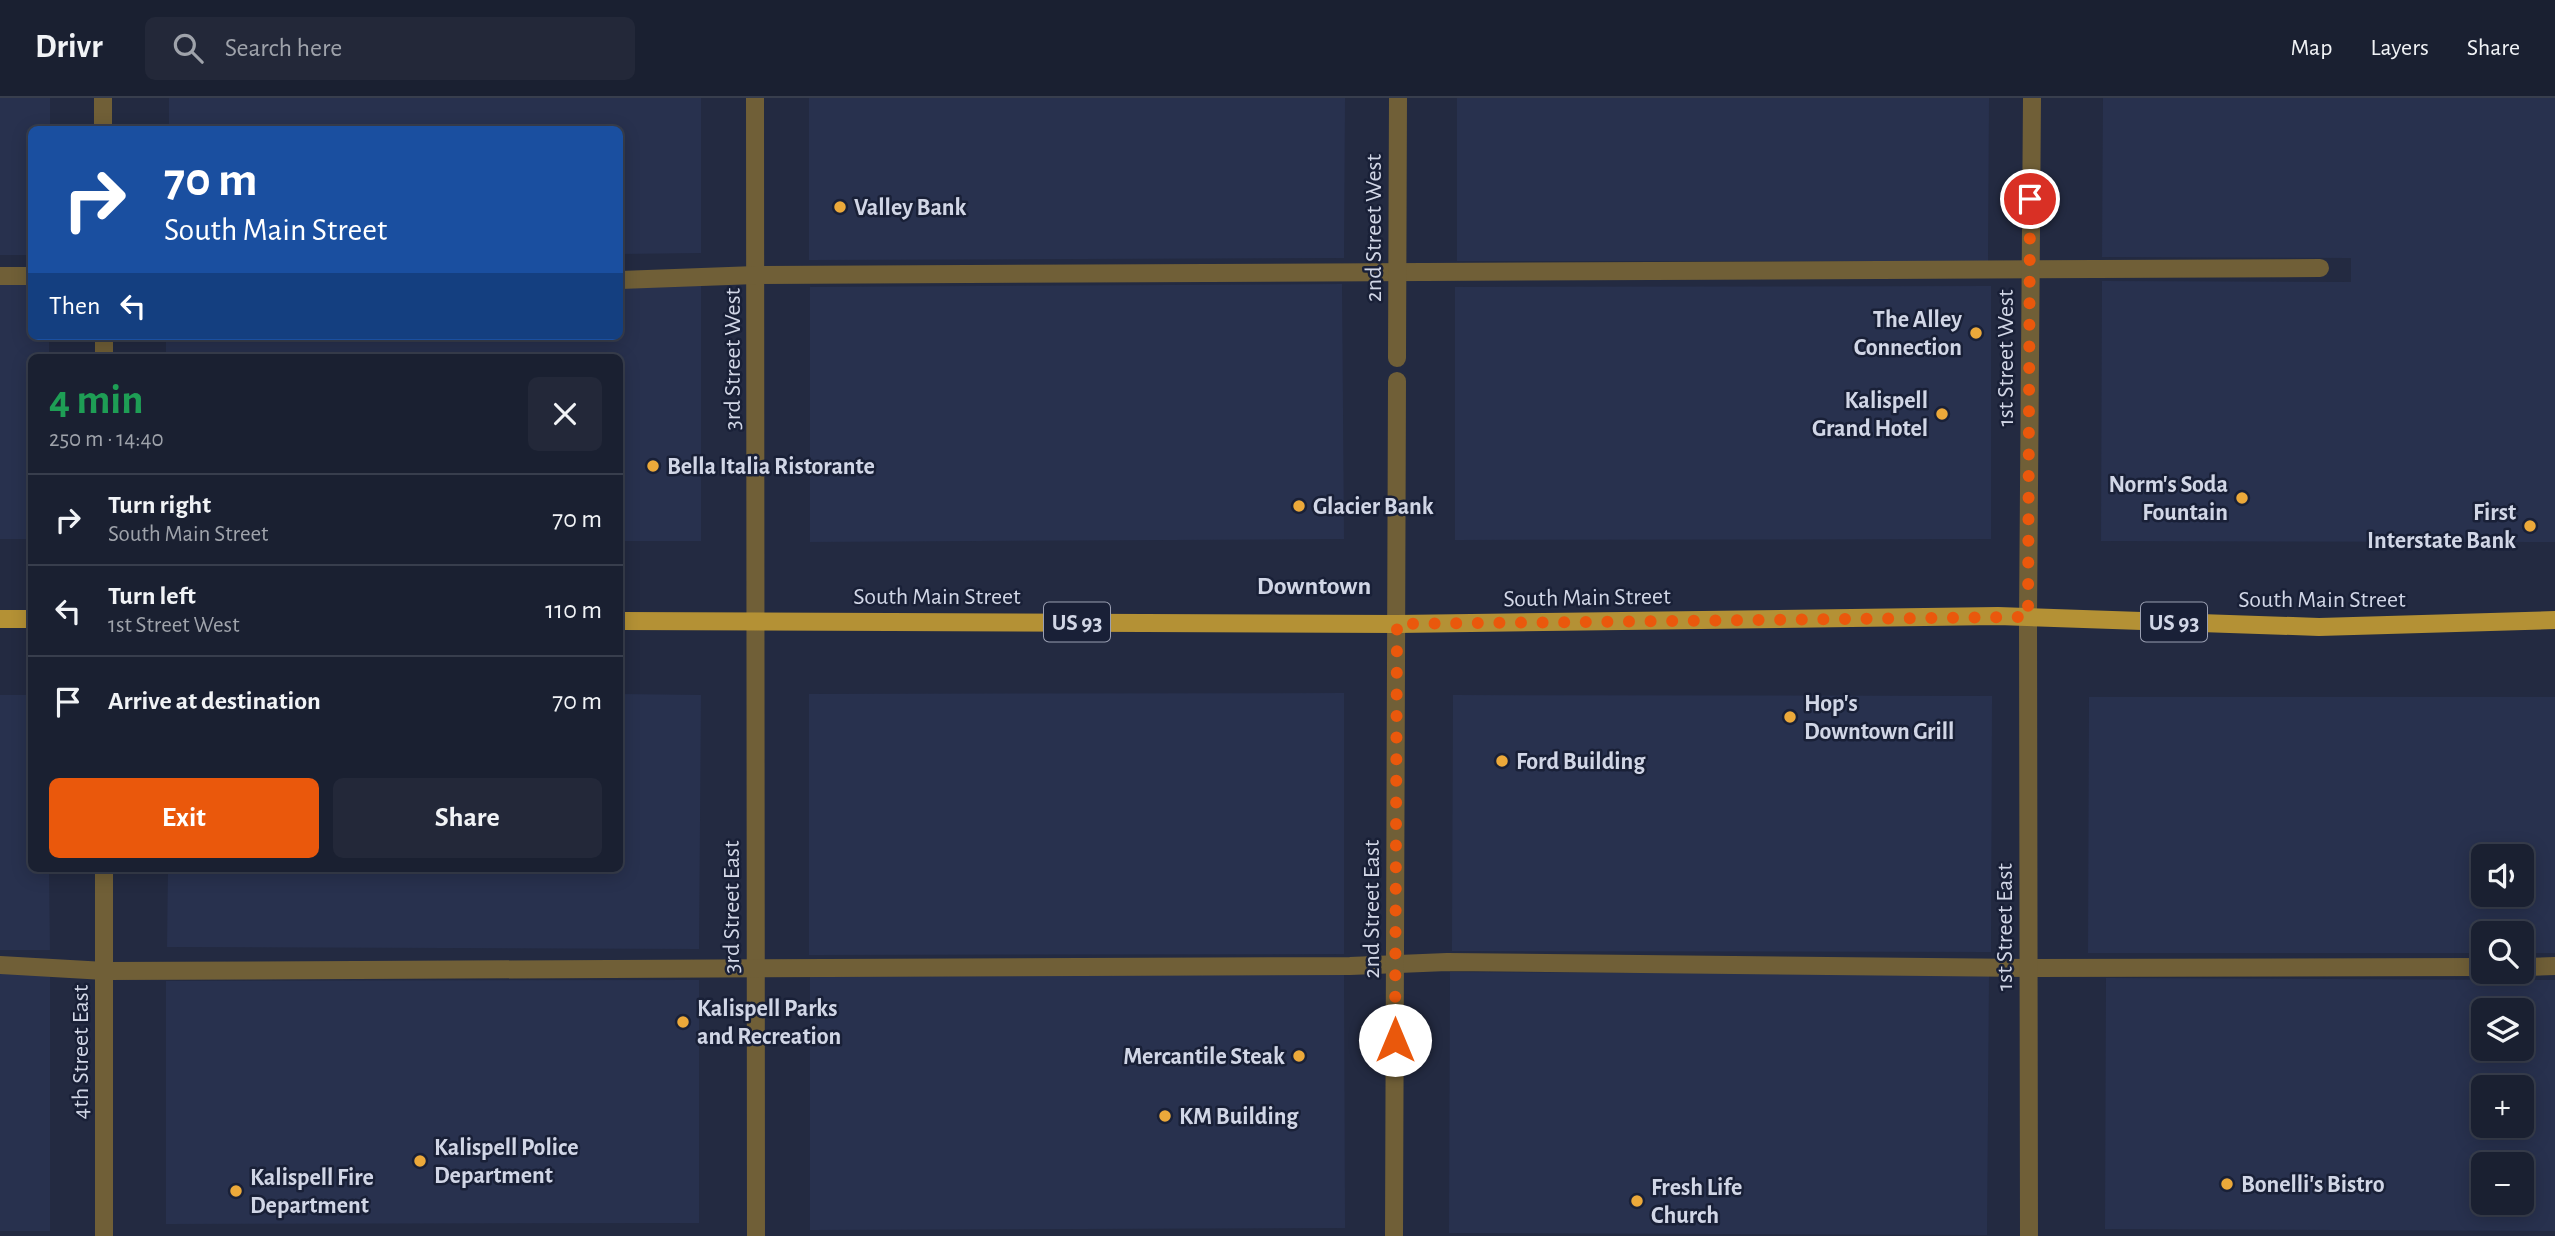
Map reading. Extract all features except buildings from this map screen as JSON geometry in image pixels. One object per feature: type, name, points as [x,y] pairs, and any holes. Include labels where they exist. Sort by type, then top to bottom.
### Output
[{"type":"main road","name":"South Main Street","points":[[623,621],[1397,624],[2028,617],[2319,627],[2555,620]]},
{"type":"main road","points":[[0,619],[28,619]]},
{"type":"street","points":[[103,98],[103,126]]},
{"type":"street","name":"3rd Street West","points":[[755,98],[756,620]]},
{"type":"street","name":"2nd Street West","points":[[1397,358],[1398,98]]},
{"type":"street","name":"1st Street West","points":[[2028,617],[2032,98]]},
{"type":"street","points":[[623,280],[756,275],[2320,268]]},
{"type":"street","points":[[0,276],[28,276]]},
{"type":"street","points":[[1397,381],[1397,624]]},
{"type":"street","name":"1st Street East","points":[[2028,617],[2029,1236]]},
{"type":"street","name":"3rd Street East","points":[[755,1236],[756,620]]},
{"type":"street","name":"2nd Street East","points":[[1394,1236],[1397,624]]},
{"type":"street","name":"4th Street East","points":[[104,872],[104,1236]]},
{"type":"street","points":[[0,965],[105,971],[755,969],[1461,962],[2029,968],[2471,967]]},
{"type":"street","points":[[2534,967],[2555,966]]},
{"type":"shaded area","points":[[0,98],[50,98],[50,126],[28,126],[28,255],[0,255]]},
{"type":"shaded area","points":[[169,98],[701,98],[701,253],[623,254],[623,126],[169,126]]},
{"type":"shaded area","points":[[809,98],[1345,98],[1344,258],[809,260]]},
{"type":"shaded area","points":[[1457,98],[1989,98],[1988,261],[1457,261]]},
{"type":"shaded area","points":[[2103,98],[2555,98],[2555,542],[2101,541],[2102,281],[2351,282],[2351,258],[2102,257]]},
{"type":"shaded area","points":[[0,283],[28,283],[28,340],[49,340],[49,354],[28,354],[28,539],[0,539]]},
{"type":"shaded area","points":[[623,284],[701,284],[701,541],[623,541],[623,354],[166,354],[166,340],[623,340]]},
{"type":"shaded area","points":[[1342,284],[1344,539],[810,542],[810,287]]},
{"type":"shaded area","points":[[1991,286],[1991,539],[1455,540],[1455,287]]},
{"type":"shaded area","points":[[1344,693],[1344,954],[809,955],[809,694]]},
{"type":"shaded area","points":[[623,694],[701,695],[699,949],[167,947],[168,872],[623,872]]},
{"type":"shaded area","points":[[0,695],[28,695],[28,872],[49,872],[50,950],[0,950]]},
{"type":"shaded area","points":[[1453,695],[1992,696],[1991,952],[1452,951]]},
{"type":"shaded area","points":[[2089,697],[2555,697],[2555,953],[2534,953],[2534,921],[2471,921],[2471,953],[2088,953]]},
{"type":"shaded area","name":"KM Building","points":[[1344,972],[1345,1228],[810,1230],[810,974]]},
{"type":"shaded area","points":[[1450,972],[1989,974],[1987,1235],[1449,1233]]},
{"type":"shaded area","points":[[0,974],[50,974],[50,1231],[0,1231]]},
{"type":"shaded area","points":[[2106,978],[2471,980],[2471,984],[2534,984],[2534,980],[2555,980],[2555,1231],[2105,1229]]},
{"type":"shaded area","points":[[699,980],[699,1223],[166,1224],[166,981]]},
{"type":"place","name":"Valley Bank","points":[[840,207]]},
{"type":"place","name":"The Alley Connection","points":[[1976,333]]},
{"type":"place","name":"Kalispell Grand Hotel","points":[[1942,414]]},
{"type":"place","name":"Bella Italia Ristorante","points":[[653,466]]},
{"type":"place","name":"Norm's Soda Fountain","points":[[2242,498]]},
{"type":"place","name":"Glacier Bank","points":[[1299,506]]},
{"type":"place","name":"First Interstate Bank","points":[[2530,526]]},
{"type":"place","name":"Hop's Downtown Grill","points":[[1790,717]]},
{"type":"place","name":"Ford Building","points":[[1502,761]]},
{"type":"place","name":"Kalispell Parks and Recreation","points":[[683,1022]]},
{"type":"place","name":"Mercantile Steak","points":[[1299,1056]]},
{"type":"place","name":"KM Building","points":[[1165,1116]]},
{"type":"place","name":"Kalispell Police Department","points":[[420,1161]]},
{"type":"place","name":"Bonelli's Bistro","points":[[2227,1184]]},
{"type":"place","name":"Kalispell Fire Department","points":[[236,1191]]},
{"type":"place","name":"Fresh Life Church","points":[[1637,1201]]},
{"type":"district","name":"Downtown","points":[[1314,585]]},
{"type":"route","points":[[1395,1040],[1397,624],[2028,617],[2030,199]]}]
